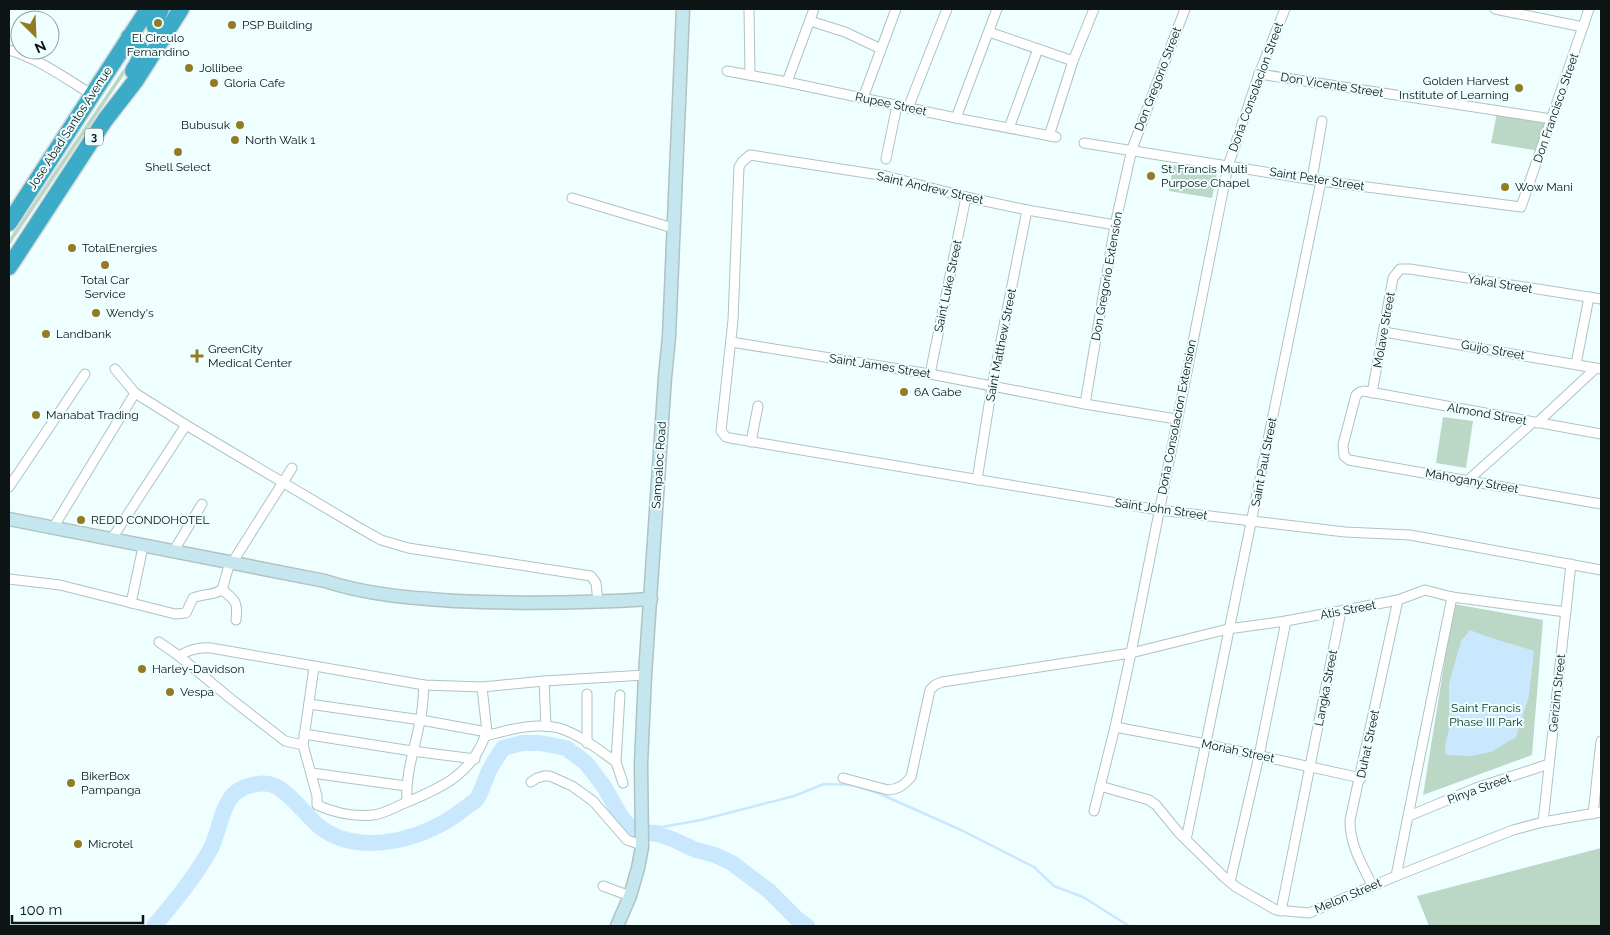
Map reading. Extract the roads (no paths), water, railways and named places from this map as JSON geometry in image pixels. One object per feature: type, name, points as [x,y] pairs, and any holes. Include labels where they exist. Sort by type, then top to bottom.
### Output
[{"type":"highway","name":"Jose Abad Santos Avenue","points":[[9,223],[91,94],[148,9]]},
{"type":"highway","points":[[161,9],[154,24],[156,30],[164,38]]},
{"type":"highway","name":"Jose Abad Santos Avenue","points":[[9,267],[105,120],[136,80],[164,38],[181,9]]},
{"type":"highway","points":[[129,37],[140,47],[142,53],[131,74],[136,80]]},
{"type":"main road","name":"Sampaloc Road","points":[[621,924],[638,868],[642,843],[641,764],[645,675],[665,377],[670,337],[683,9]]},
{"type":"main road","points":[[9,519],[143,547],[325,581],[348,589],[422,599],[502,603],[598,602],[650,599]]},
{"type":"street","points":[[748,9],[750,75]]},
{"type":"street","points":[[787,82],[814,9]]},
{"type":"street","points":[[862,98],[896,9]]},
{"type":"street","points":[[908,108],[947,9]]},
{"type":"street","points":[[956,118],[990,32],[997,9]]},
{"type":"street","points":[[990,32],[1073,61],[1094,9]]},
{"type":"street","name":"Don Gregorio Street","points":[[1132,150],[1185,9]]},
{"type":"street","name":"Doña Consolacion Street","points":[[1228,166],[1259,74],[1284,9]]},
{"type":"street","points":[[1496,9],[1583,27]]},
{"type":"street","name":"Don Francisco Street","points":[[1521,207],[1589,9]]},
{"type":"street","points":[[810,21],[845,32],[881,49]]},
{"type":"street","points":[[1009,128],[1038,49]]},
{"type":"street","points":[[9,50],[27,56],[91,94]]},
{"type":"street","name":"Rupee Street","points":[[727,71],[1053,136],[1073,61]]},
{"type":"street","name":"Don Vicente Street","points":[[1259,74],[1552,119]]},
{"type":"street","points":[[886,159],[897,106]]},
{"type":"street","name":"Saint Paul Street","points":[[1186,840],[1228,628],[1252,520],[1316,180],[1322,121]]},
{"type":"street","name":"Saint Peter Street","points":[[1084,143],[1316,180],[1521,207]]},
{"type":"street","name":"Don Gregorio Extension","points":[[1085,404],[1115,225],[1132,150]]},
{"type":"street","name":"Saint Andrew Street","points":[[731,342],[739,167],[746,158],[753,155],[886,176],[966,197],[1027,210],[1115,225]]},
{"type":"street","name":"Doña Consolacion Extension","points":[[1094,811],[1131,653],[1176,419],[1228,166]]},
{"type":"street","name":"Saint Luke Street","points":[[930,374],[966,197]]},
{"type":"street","points":[[572,198],[673,228]]},
{"type":"street","name":"Saint Matthew Street","points":[[977,480],[992,386],[1027,210]]},
{"type":"street","name":"Yakal Street","points":[[1400,269],[1601,299]]},
{"type":"street","name":"Molave Street","points":[[1372,393],[1393,278],[1400,269]]},
{"type":"street","points":[[1576,364],[1589,298]]},
{"type":"street","name":"Guijo Street","points":[[1384,332],[1599,368]]},
{"type":"street","name":"Saint James Street","points":[[731,342],[930,374],[1085,404],[1176,419]]},
{"type":"street","name":"Saint John Street","points":[[731,342],[721,427],[723,434],[730,438],[1159,510],[1345,532],[1410,534],[1601,570]]},
{"type":"street","points":[[1467,481],[1599,368]]},
{"type":"street","points":[[115,369],[135,393],[284,484],[358,527],[393,544],[408,548],[591,576],[596,583],[598,602]]},
{"type":"street","points":[[9,487],[85,374]]},
{"type":"street","name":"Mahogany Street","points":[[1372,393],[1364,391],[1356,395],[1343,444],[1344,456],[1349,460],[1601,504]]},
{"type":"street","points":[[53,528],[135,393]]},
{"type":"street","name":"Almond Street","points":[[1372,393],[1601,434]]},
{"type":"street","points":[[751,442],[758,406]]},
{"type":"street","points":[[111,540],[186,425]]},
{"type":"street","points":[[9,579],[60,584],[175,614],[186,613],[193,598],[222,590],[231,563],[284,484],[292,468]]},
{"type":"street","points":[[173,552],[202,504]]},
{"type":"street","points":[[131,603],[143,547]]},
{"type":"street","name":"Gerizim Street","points":[[1542,822],[1571,564]]},
{"type":"street","points":[[222,590],[237,603],[236,620]]},
{"type":"street","name":"Atis Street","points":[[843,778],[888,790],[895,790],[903,786],[911,777],[930,690],[935,685],[963,678],[1131,653],[1228,628],[1286,622],[1398,600],[1425,590],[1452,597],[1566,612]]},
{"type":"street","name":"Melon Street","points":[[1100,786],[1149,800],[1156,805],[1186,840],[1230,882],[1276,910],[1309,913],[1396,876],[1452,597]]},
{"type":"street","name":"Duhat Street","points":[[1372,885],[1354,848],[1350,835],[1350,820],[1361,778],[1398,600]]},
{"type":"street","name":"Langka Street","points":[[1281,911],[1341,611]]},
{"type":"street","points":[[1230,882],[1259,756],[1286,622]]},
{"type":"street","points":[[159,642],[286,741],[304,745]]},
{"type":"street","points":[[179,656],[199,647],[211,648],[424,685],[482,687],[645,675]]},
{"type":"street","points":[[314,667],[304,745],[317,796],[317,805],[334,813],[361,816],[375,815],[428,794],[452,780],[475,759],[486,734],[482,687]]},
{"type":"street","points":[[544,681],[546,726]]},
{"type":"street","points":[[407,802],[406,786],[412,751],[421,720],[424,685]]},
{"type":"street","points":[[587,694],[587,743]]},
{"type":"street","points":[[620,695],[616,762],[623,783]]},
{"type":"street","points":[[309,704],[421,720],[486,734],[546,726],[559,728],[572,733],[616,762]]},
{"type":"street","name":"Moriah Street","points":[[1115,727],[1206,744],[1361,778]]},
{"type":"street","points":[[304,734],[475,759]]},
{"type":"street","points":[[1396,876],[1514,830],[1542,822],[1597,813],[1601,741]]},
{"type":"street","name":"Pinya Street","points":[[1409,816],[1476,788],[1549,764]]},
{"type":"street","points":[[312,773],[406,786]]},
{"type":"street","points":[[531,782],[536,778],[550,776],[572,786],[593,801],[627,840],[642,843]]},
{"type":"street","points":[[603,886],[630,896]]},
{"type":"water","points":[[1470,630],[1534,651],[1529,696],[1516,737],[1491,752],[1471,756],[1446,755],[1445,746],[1449,729],[1449,684],[1461,641]]},
{"type":"waterway","points":[[154,926],[198,870],[213,844],[226,806],[237,791],[257,784],[273,785],[292,798],[321,828],[338,837],[356,842],[376,843],[395,840],[433,828],[450,819],[477,799],[491,768],[503,748],[522,743],[540,743],[566,748],[586,763],[603,785],[622,818],[633,830],[657,834],[732,863],[769,891],[797,919],[807,926]]},
{"type":"waterway","points":[[647,827],[662,827],[701,820],[794,796],[824,784],[852,785],[878,793],[961,830],[1034,867],[1054,886],[1083,897],[1129,926]]},
{"type":"place","name":"El Circulo Fernandino","points":[[158,23]]},
{"type":"place","name":"PSP Building","points":[[232,25]]},
{"type":"place","name":"Jollibee","points":[[189,68]]},
{"type":"place","name":"Gloria Cafe","points":[[214,83]]},
{"type":"place","name":"Golden Harvest Institute of Learning","points":[[1519,88]]},
{"type":"place","name":"Bubusuk","points":[[240,125]]},
{"type":"place","name":"North Walk 1","points":[[235,140]]},
{"type":"place","name":"Shell Select","points":[[178,152]]},
{"type":"place","name":"St. Francis Multi Purpose Chapel","points":[[1151,176]]},
{"type":"place","name":"Wow Mani","points":[[1505,187]]},
{"type":"place","name":"TotalEnergies","points":[[72,248]]},
{"type":"place","name":"Total Car Service","points":[[105,265]]},
{"type":"place","name":"Wendy's","points":[[96,313]]},
{"type":"place","name":"Landbank","points":[[46,334]]},
{"type":"place","name":"GreenCity Medical Center","points":[[197,356]]},
{"type":"place","name":"6A Gabe","points":[[904,392]]},
{"type":"place","name":"Manabat Trading","points":[[36,415]]},
{"type":"place","name":"REDD CONDOHOTEL","points":[[81,520]]},
{"type":"place","name":"Harley-Davidson","points":[[142,669]]},
{"type":"place","name":"Vespa","points":[[170,692]]},
{"type":"place","name":"BikerBox Pampanga","points":[[71,783]]},
{"type":"place","name":"Microtel","points":[[78,844]]},
{"type":"park label","name":"Saint Francis Phase III Park","points":[[1486,715]]}]
